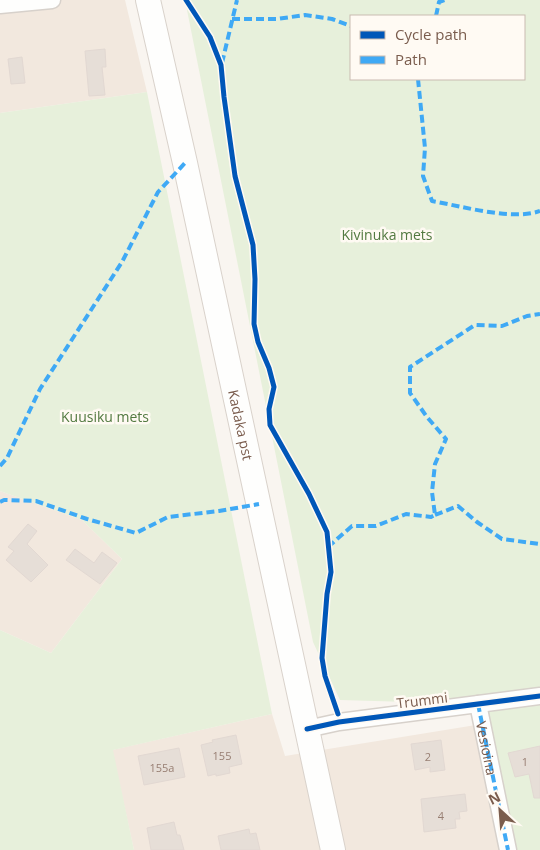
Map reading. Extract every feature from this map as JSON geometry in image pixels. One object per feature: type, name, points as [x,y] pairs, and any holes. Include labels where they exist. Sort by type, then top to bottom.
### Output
[{"type":"main road","name":"Kadaka pst","points":[[148,0],[333,850]]},
{"type":"street","points":[[0,5],[52,0]]},
{"type":"street","name":"Trummi","points":[[307,729],[339,722],[540,696]]},
{"type":"street","name":"Vesioina","points":[[478,704],[508,850]]},
{"type":"shaded area","points":[[0,0],[125,0],[147,92],[0,113]]},
{"type":"shaded area","points":[[0,491],[82,520],[122,559],[51,653],[0,630]]},
{"type":"shaded area","points":[[272,714],[285,756],[482,724],[508,850],[134,850],[112,750]]},
{"type":"green space","name":"Kivinuka mets","points":[[185,0],[540,0],[540,850],[508,850],[478,704],[340,700],[313,642]]},
{"type":"green space","name":"Kuusiku mets","points":[[147,92],[272,714],[113,750],[134,850],[0,850],[0,630],[51,653],[122,559],[82,520],[0,491],[0,113]]},
{"type":"building","points":[[105,49],[106,67],[102,67],[105,95],[89,96],[85,51]]},
{"type":"building","points":[[22,57],[25,83],[11,84],[8,59]]},
{"type":"building","points":[[28,524],[37,531],[27,544],[48,565],[31,582],[6,560],[14,551],[8,547]]},
{"type":"building","points":[[75,549],[94,563],[102,552],[117,563],[100,584],[66,560]]},
{"type":"building","points":[[236,735],[242,764],[229,767],[230,773],[208,776],[201,745],[213,742],[212,740]]},
{"type":"building","points":[[441,740],[445,770],[430,772],[430,767],[415,770],[411,744]]},
{"type":"building","points":[[540,746],[540,798],[534,798],[529,774],[515,777],[508,753]]},
{"type":"building","points":[[179,748],[185,777],[144,785],[138,756]]},
{"type":"building","points":[[465,794],[467,811],[459,812],[460,819],[455,819],[456,828],[424,832],[421,799]]},
{"type":"building","points":[[174,822],[177,835],[180,835],[184,850],[151,850],[147,828]]},
{"type":"building","points":[[249,829],[250,834],[256,833],[260,850],[221,850],[218,836]]},
{"type":"marked path","points":[[222,63],[237,0]]},
{"type":"marked path","points":[[436,15],[439,2],[445,0]]},
{"type":"marked path","points":[[232,19],[277,19],[305,15],[332,19],[350,26]]},
{"type":"marked path","points":[[418,80],[425,148],[423,176],[432,201],[501,214],[529,214],[540,211]]},
{"type":"marked path","points":[[0,466],[7,458],[40,389],[122,262],[158,192],[185,163]]},
{"type":"marked path","points":[[328,547],[352,526],[376,526],[406,514],[431,517],[435,515],[432,492],[435,464],[446,439],[410,393],[410,367],[475,325],[502,326],[527,316],[540,314]]},
{"type":"marked path","points":[[0,502],[4,500],[36,501],[87,519],[136,533],[168,517],[259,504]]},
{"type":"marked path","points":[[435,515],[458,506],[502,539],[540,544]]},
{"type":"marked path","points":[[478,704],[508,850]]},
{"type":"cycle path","points":[[186,0],[210,37],[221,65],[235,176],[253,245],[255,279],[254,324],[258,342],[269,368],[274,387],[269,409],[270,425],[309,494],[327,532],[331,572],[327,594],[322,658],[325,676],[338,714]]},
{"type":"cycle path","points":[[307,729],[339,722],[540,696]]}]
